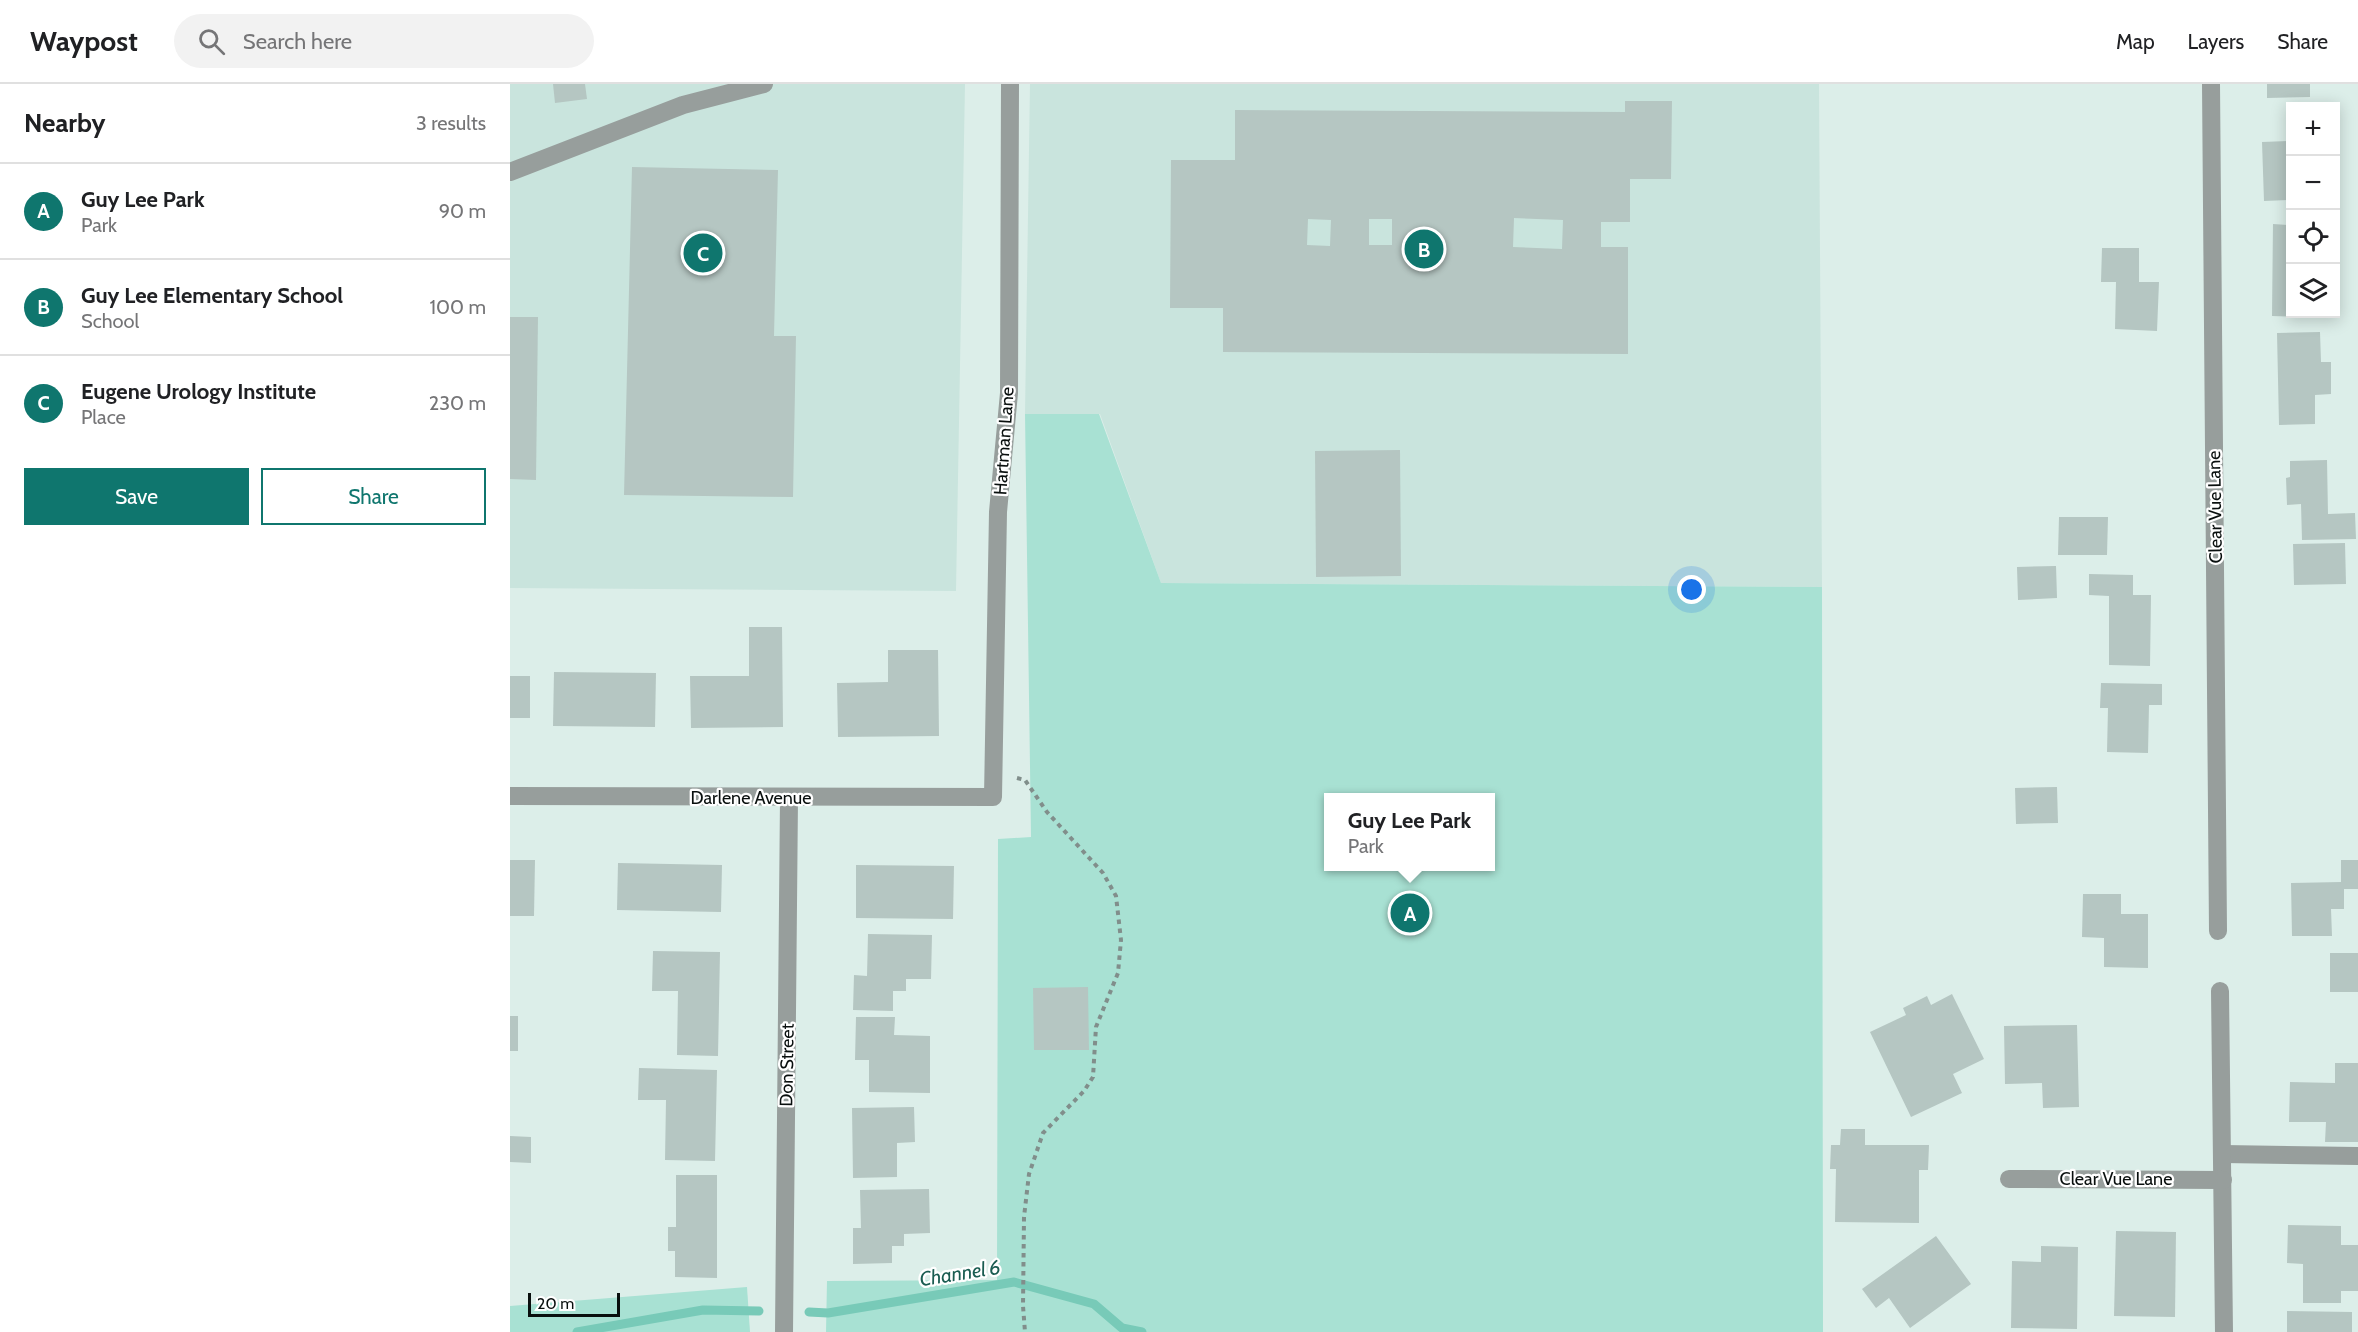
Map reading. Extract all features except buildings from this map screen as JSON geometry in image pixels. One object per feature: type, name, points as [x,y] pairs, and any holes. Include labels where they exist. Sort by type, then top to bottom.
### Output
[{"type":"street","points":[[510,172],[683,105],[764,84]]},
{"type":"street","name":"Hartman Lane","points":[[993,797],[998,512],[1009,393],[1010,84]]},
{"type":"street","name":"Clear Vue Lane","points":[[2211,84],[2218,931]]},
{"type":"street","name":"Darlene Avenue","points":[[510,796],[993,797]]},
{"type":"street","name":"Don Street","points":[[784,1332],[789,798]]},
{"type":"street","points":[[2220,991],[2224,1332]]},
{"type":"street","points":[[2223,1154],[2358,1156]]},
{"type":"street","name":"Clear Vue Lane","points":[[2009,1179],[2223,1179]]},
{"type":"path","points":[[993,772],[1025,780],[1047,812],[1103,873],[1116,896],[1121,940],[1118,973],[1096,1027],[1093,1077],[1084,1091],[1043,1133],[1029,1174],[1024,1217],[1025,1332]]},
{"type":"shaded area","points":[[510,84],[965,84],[956,591],[510,588]]},
{"type":"shaded area","points":[[1030,84],[1819,84],[1822,587],[1161,583],[1100,414],[1025,414]]},
{"type":"green space","points":[[1025,414],[1099,414],[1161,583],[1822,587],[1823,1332],[826,1332],[827,1281],[997,1280],[998,839],[1031,837]]},
{"type":"green space","points":[[747,1287],[750,1332],[510,1332],[510,1306]]},
{"type":"waterway","name":"Channel 6","points":[[809,1312],[828,1313],[1014,1282],[1094,1304],[1122,1328],[1142,1332]]},
{"type":"waterway","name":"Channel 6","points":[[577,1332],[703,1310],[759,1311]]},
{"type":"place","name":"Guy Lee Elementary School","points":[[1424,249]]},
{"type":"place","name":"Eugene Urology Institute","points":[[703,253]]},
{"type":"place","name":"Guy Lee Park","points":[[1410,913]]}]
